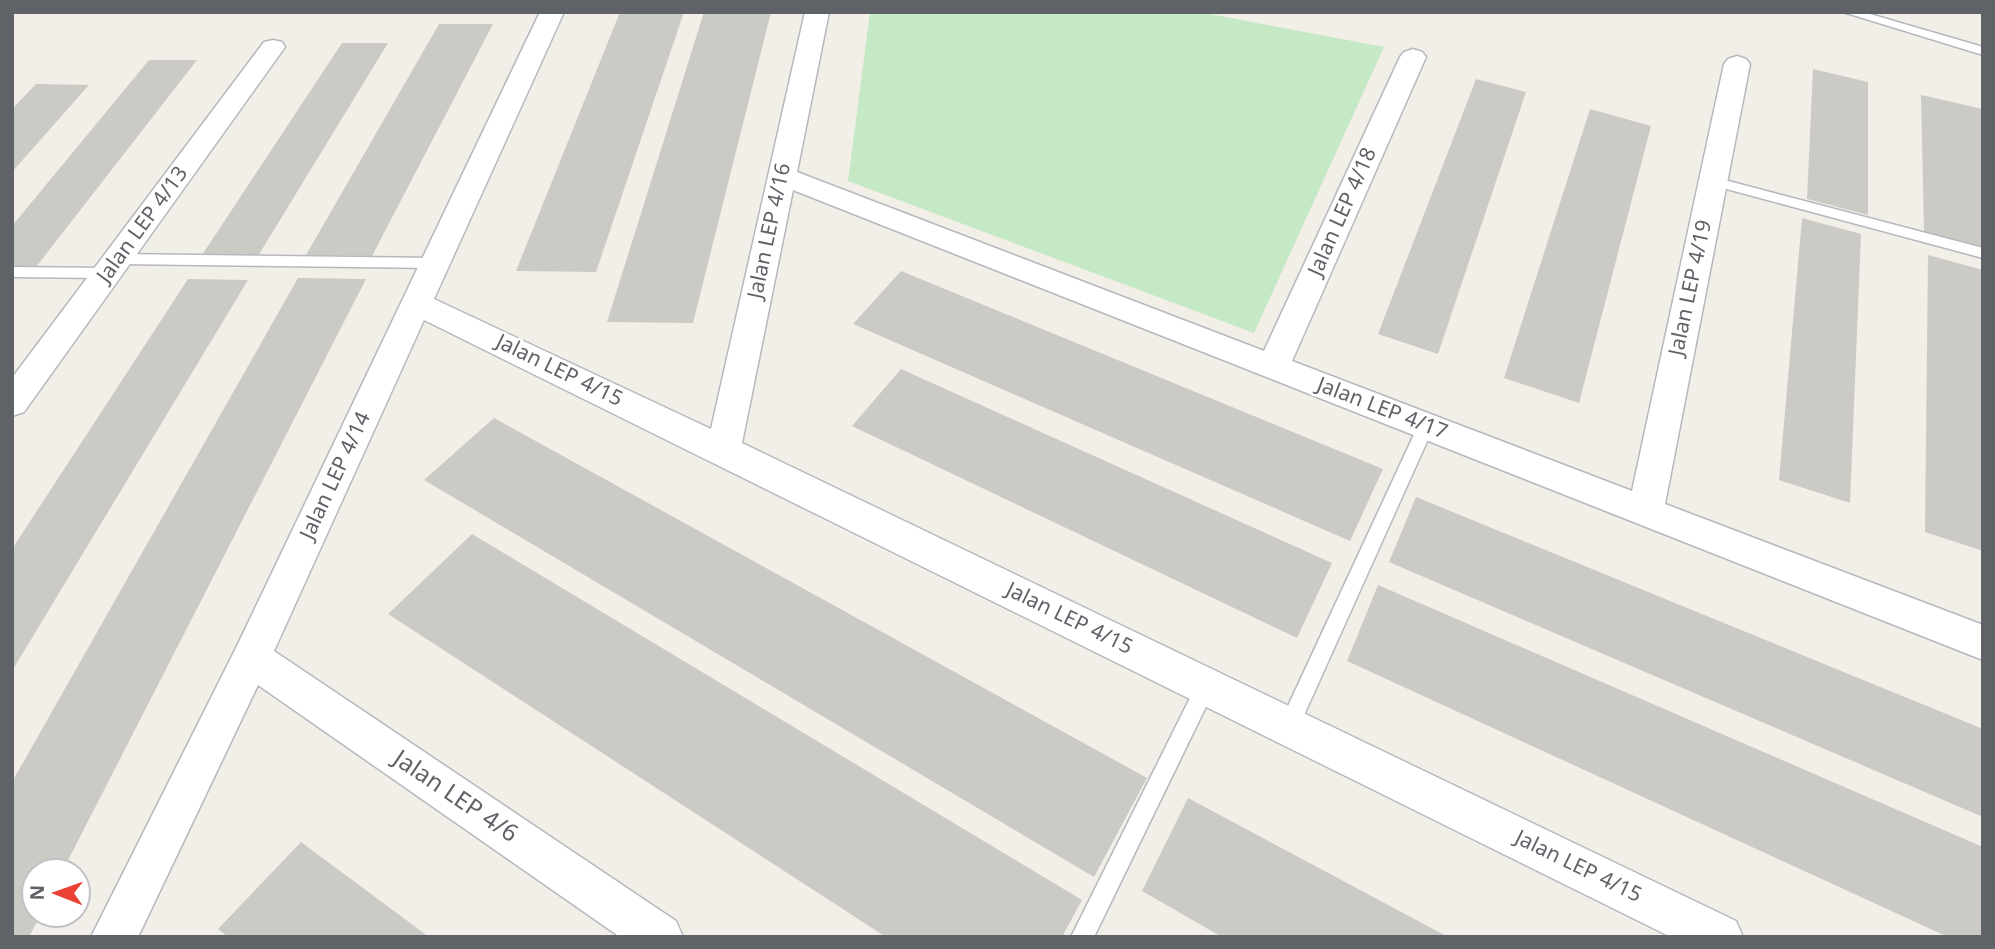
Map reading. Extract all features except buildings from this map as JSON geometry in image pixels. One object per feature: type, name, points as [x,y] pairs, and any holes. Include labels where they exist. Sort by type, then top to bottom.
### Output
[{"type":"street","name":"Jalan LEP 4/14","points":[[114,937],[251,658],[552,12]]},
{"type":"street","name":"Jalan LEP 4/16","points":[[723,450],[817,12]]},
{"type":"street","name":"Jalan LEP 4/13","points":[[12,403],[273,47]]},
{"type":"street","name":"Jalan LEP 4/18","points":[[1273,367],[1413,57]]},
{"type":"street","name":"Jalan LEP 4/19","points":[[1645,512],[1737,64]]},
{"type":"street","name":"Jalan LEP 4/17","points":[[782,176],[1983,643]]},
{"type":"street","name":"Jalan LEP 4/15","points":[[416,303],[1720,937]]},
{"type":"street","name":"Jalan LEP 4/6","points":[[251,658],[660,937]]},
{"type":"lane","points":[[1849,12],[1983,51]]},
{"type":"lane","points":[[1713,181],[1983,253]]},
{"type":"lane","points":[[12,272],[114,266],[435,263]]},
{"type":"lane","points":[[1289,726],[1426,426]]},
{"type":"lane","points":[[1082,937],[1206,686]]},
{"type":"green space","points":[[870,12],[1199,12],[1384,47],[1254,333],[848,181]]}]
